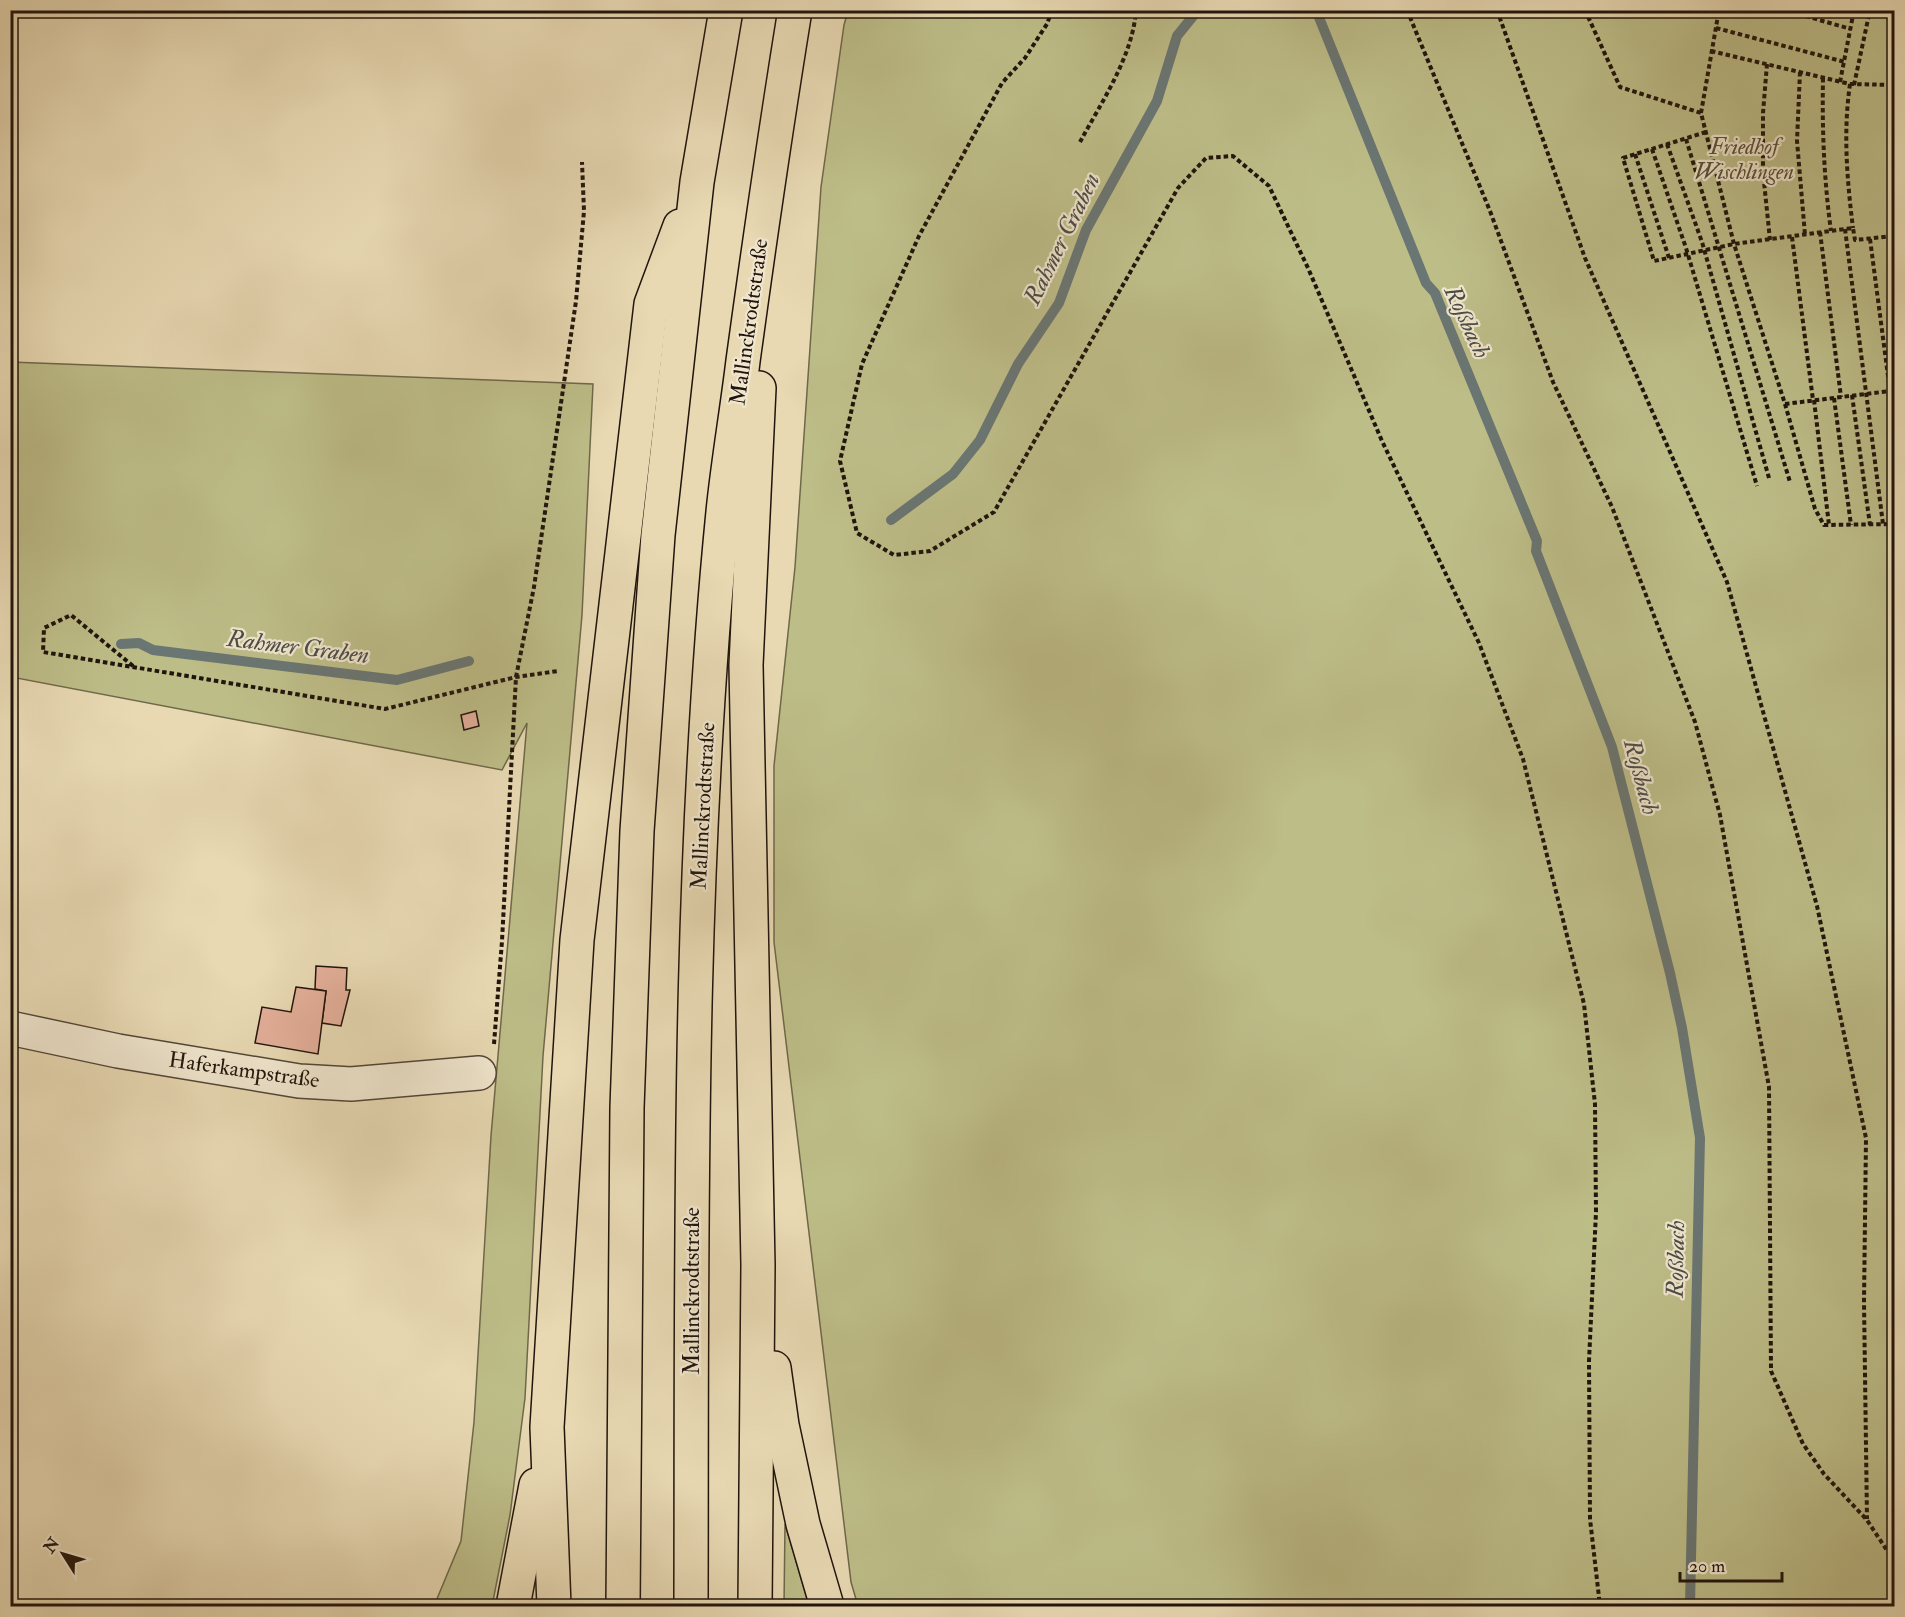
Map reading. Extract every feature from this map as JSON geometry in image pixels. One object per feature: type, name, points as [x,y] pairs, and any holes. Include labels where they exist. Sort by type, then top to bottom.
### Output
[{"type":"highway","points":[[623,1606],[627,1108],[637,831],[658,535],[697,182],[726,10]]},
{"type":"highway","name":"Mallinckrodtstraße","points":[[691,1606],[692,1125],[697,916],[709,694],[723,510],[769,172],[795,10]]},
{"type":"highway","points":[[755,1606],[758,1265],[746,665],[769,172]]},
{"type":"highway","points":[[554,1606],[547,1427],[577,940],[649,315],[651,304],[697,182]]},
{"type":"highway","points":[[758,1265],[782,1425],[803,1524],[827,1606]]},
{"type":"highway","points":[[513,1606],[547,1427]]},
{"type":"street","name":"Haferkampstraße","points":[[10,1028],[118,1051],[299,1081],[351,1084],[396,1082],[479,1073]]},
{"type":"path","points":[[1052,10],[1047,24],[1025,58],[1002,83],[919,236],[862,364],[840,461],[857,533],[894,555],[930,551],[994,512],[1178,188],[1206,158],[1233,156],[1269,186],[1308,268],[1382,441],[1479,643],[1522,759],[1584,1004],[1595,1104],[1596,1212],[1589,1361],[1590,1519],[1600,1606]]},
{"type":"path","points":[[1080,142],[1120,67],[1135,21],[1136,10]]},
{"type":"path","points":[[1407,10],[1490,212],[1553,382],[1612,507],[1695,722],[1720,815],[1769,1087],[1771,1371],[1803,1444],[1824,1474],[1867,1520],[1894,1561]]},
{"type":"path","points":[[1497,10],[1585,258],[1727,582],[1817,906],[1866,1138],[1864,1302],[1867,1520]]},
{"type":"path","points":[[1585,10],[1620,87],[1701,113]]},
{"type":"path","points":[[1719,10],[1701,113],[1734,244],[1785,404],[1815,509],[1824,525],[1894,524]]},
{"type":"path","points":[[1784,10],[1851,29]]},
{"type":"path","points":[[1840,82],[1854,10]]},
{"type":"path","points":[[1870,10],[1845,114],[1848,187],[1855,240],[1894,236]]},
{"type":"path","points":[[1716,28],[1845,62]]},
{"type":"path","points":[[1711,51],[1852,85],[1894,85]]},
{"type":"path","points":[[1767,64],[1763,113],[1763,172],[1770,240]]},
{"type":"path","points":[[1800,72],[1797,141],[1804,235]]},
{"type":"path","points":[[1823,78],[1822,137],[1831,231]]},
{"type":"path","points":[[1706,132],[1623,158],[1654,261],[1734,244],[1853,228]]},
{"type":"path","points":[[1686,139],[1790,482]]},
{"type":"path","points":[[1667,144],[1704,251],[1770,478]]},
{"type":"path","points":[[1652,149],[1687,255],[1757,486]]},
{"type":"path","points":[[1635,154],[1669,258]]},
{"type":"path","points":[[479,1073],[493,1056],[503,929],[516,677],[534,587],[576,300],[585,212],[582,162]]},
{"type":"path","points":[[1845,229],[1883,524]]},
{"type":"path","points":[[1820,232],[1841,397]]},
{"type":"path","points":[[1888,236],[1894,291]]},
{"type":"path","points":[[1792,237],[1829,525]]},
{"type":"path","points":[[1870,239],[1890,390],[1894,394]]},
{"type":"path","points":[[1785,404],[1890,390]]},
{"type":"path","points":[[1852,395],[1870,525]]},
{"type":"path","points":[[1834,398],[1851,525]]},
{"type":"path","points":[[133,666],[71,615],[44,628],[43,652],[385,709],[516,677],[558,671]]},
{"type":"green space","name":"Friedhof Wischlingen","points":[[848,11],[1894,11],[1894,1606],[858,1606],[851,1582],[774,942],[774,766],[795,567],[821,187],[844,25]]},
{"type":"green space","points":[[10,362],[593,384],[582,615],[543,1056],[525,1398],[510,1515],[492,1606],[434,1606],[461,1541],[474,1422],[491,1136],[527,723],[502,770],[11,677]]},
{"type":"green space","points":[[785,1524],[809,1606],[784,1606]]},
{"type":"building","points":[[476,711],[479,726],[464,730],[461,715]]},
{"type":"building","points":[[316,966],[347,968],[346,990],[350,990],[341,1026],[322,1023],[326,991],[315,989]]},
{"type":"building","points":[[296,987],[326,991],[318,1054],[255,1043],[262,1007],[291,1012]]},
{"type":"waterway","name":"Rahmer Graben","points":[[891,520],[953,474],[980,440],[1018,364],[1059,303],[1086,230],[1157,101],[1177,36],[1198,10]]},
{"type":"waterway","name":"Roßbach","points":[[1316,10],[1426,283],[1435,293],[1537,541],[1536,551],[1612,747],[1670,973],[1682,1028],[1700,1138],[1690,1606]]},
{"type":"waterway","name":"Rahmer Graben","points":[[121,644],[139,643],[153,650],[397,680],[469,661]]}]
